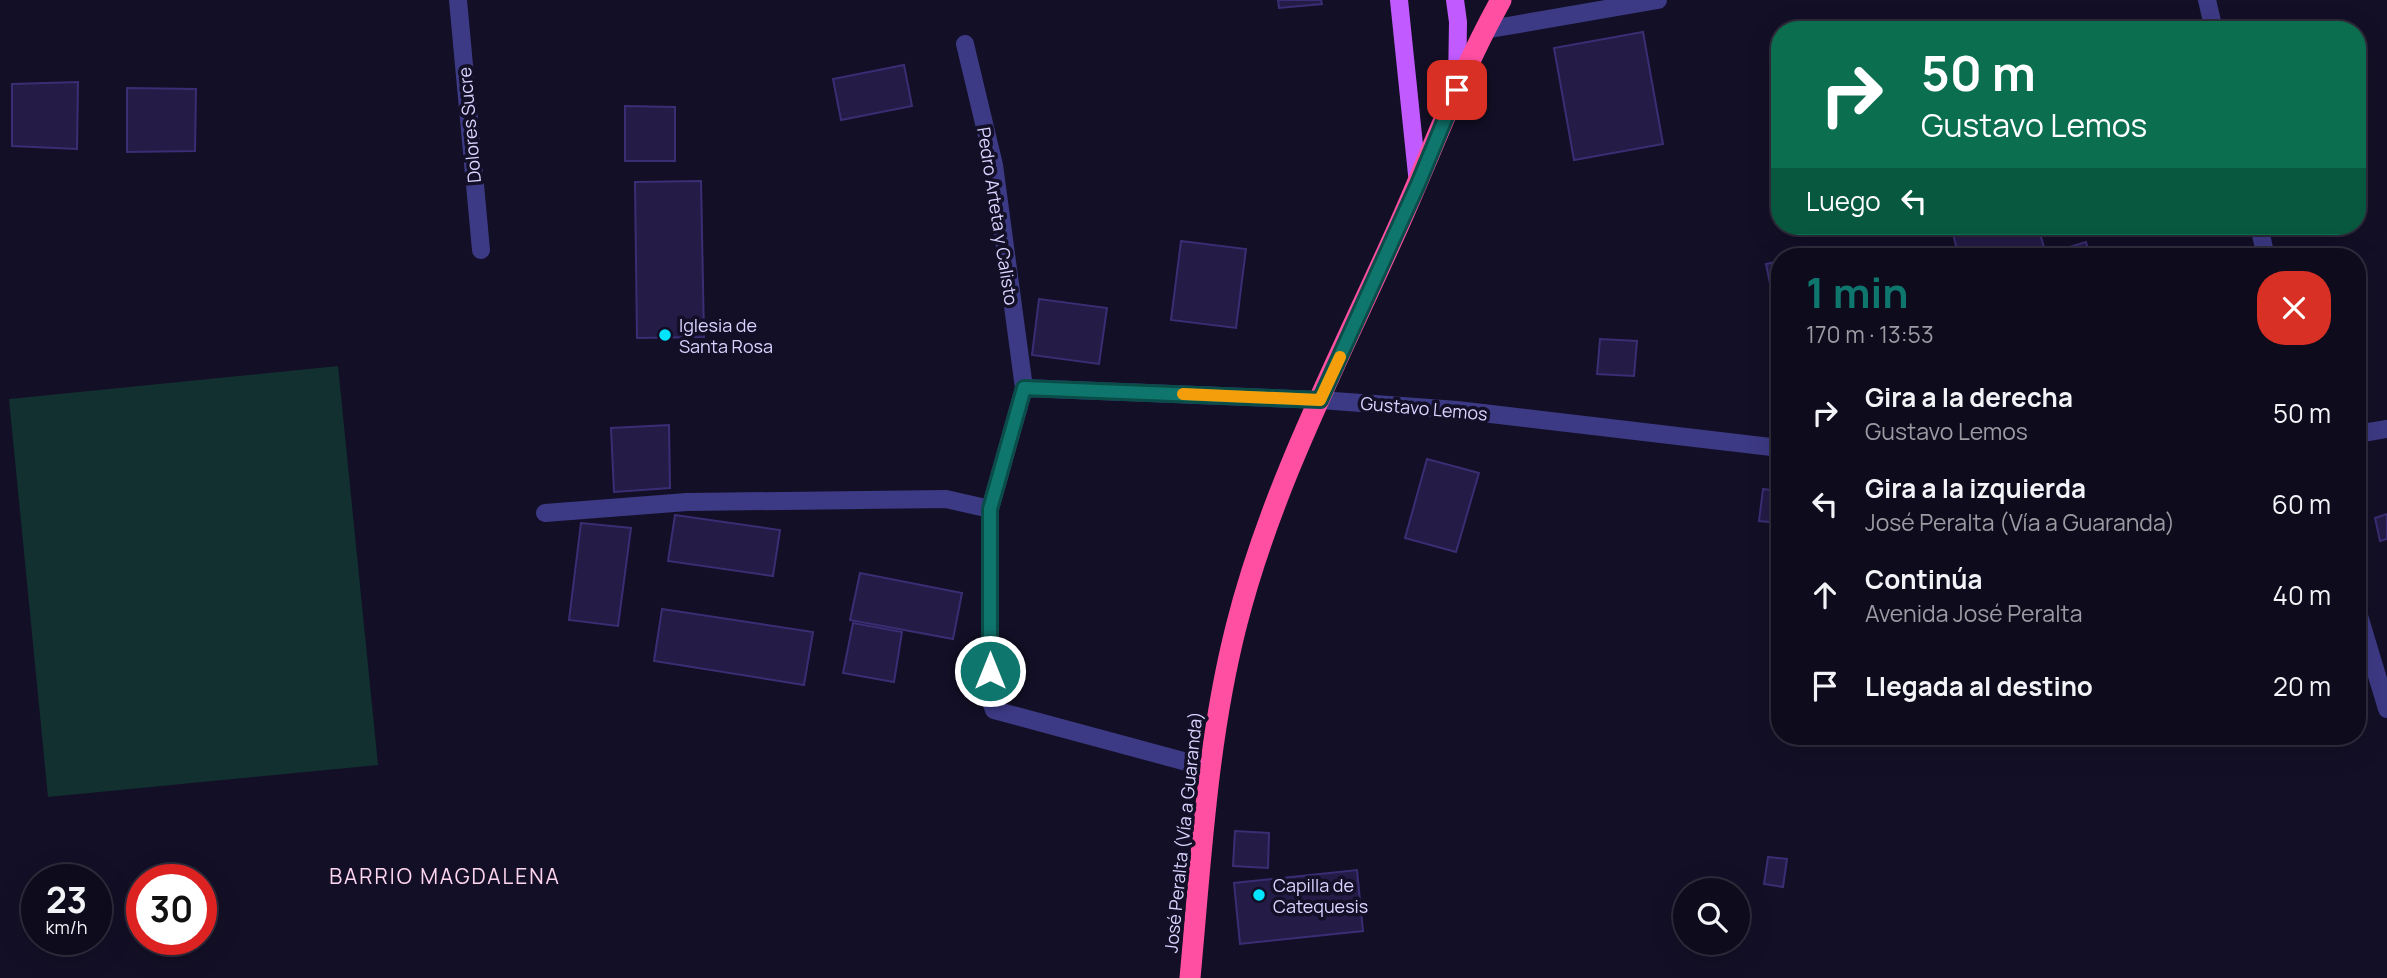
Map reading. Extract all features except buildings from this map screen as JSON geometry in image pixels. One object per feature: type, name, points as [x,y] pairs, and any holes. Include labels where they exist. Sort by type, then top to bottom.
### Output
[{"type":"highway","name":"José Peralta (Vía a Guaranda)","points":[[1190,978],[1209,768],[1236,626],[1272,513],[1457,90],[1501,0]]},
{"type":"main road","points":[[1399,0],[1418,184]]},
{"type":"main road","points":[[1455,0],[1458,22],[1457,90]]},
{"type":"street","name":"Dolores Sucre","points":[[457,0],[481,250]]},
{"type":"street","points":[[1484,30],[1658,0]]},
{"type":"street","points":[[2207,0],[2212,21]]},
{"type":"street","name":"Pedro Arteta y Calisto","points":[[965,44],[994,165],[1024,388]]},
{"type":"street","points":[[1024,388],[990,509],[990,699],[994,710],[1209,768]]},
{"type":"street","name":"Gustavo Lemos","points":[[1024,388],[1320,400],[1457,410],[1771,447]]},
{"type":"street","points":[[2366,432],[2387,429]]},
{"type":"street","points":[[545,513],[687,502],[946,499],[990,509]]},
{"type":"street","points":[[2366,639],[2387,709]]},
{"type":"green space","points":[[338,366],[378,765],[48,797],[9,399]]},
{"type":"slow traffic","points":[[1183,394],[1320,400],[1340,357]]},
{"type":"place","name":"Iglesia de Santa Rosa","points":[[665,335]]},
{"type":"place","name":"Capilla de Catequesis","points":[[1259,895]]},
{"type":"district","name":"BARRIO MAGDALENA","points":[[445,876]]},
{"type":"route","points":[[990,671],[990,509],[1024,388],[1320,400],[1418,184],[1457,90]]}]
